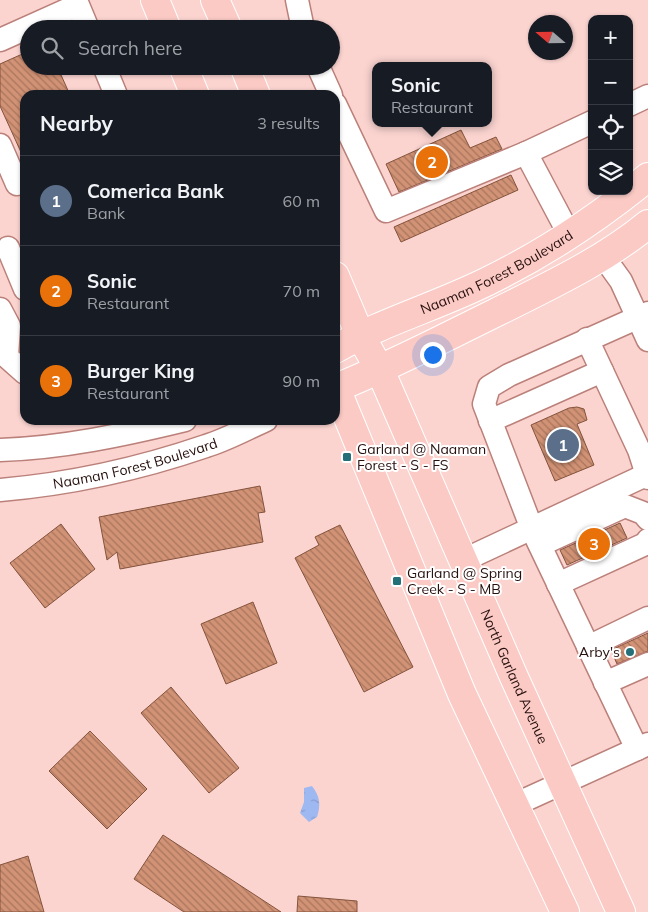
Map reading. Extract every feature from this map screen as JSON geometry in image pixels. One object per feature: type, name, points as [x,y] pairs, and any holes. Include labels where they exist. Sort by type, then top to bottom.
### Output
[{"type":"main road","points":[[155,0],[163,20]]},
{"type":"main road","points":[[215,0],[224,20]]},
{"type":"main road","points":[[187,75],[193,90]]},
{"type":"main road","points":[[248,75],[254,90]]},
{"type":"main road","name":"Naaman Forest Boulevard","points":[[340,347],[360,335],[487,282],[552,249],[648,178]]},
{"type":"main road","points":[[340,385],[380,370],[571,275],[603,256],[648,224]]},
{"type":"main road","name":"North Garland Avenue","points":[[340,288],[360,335],[380,370],[514,677],[621,912]]},
{"type":"main road","points":[[340,399],[462,694],[565,912]]},
{"type":"street","points":[[297,0],[301,20]]},
{"type":"street","points":[[45,20],[78,5],[84,20]]},
{"type":"street","points":[[0,40],[20,31]]},
{"type":"street","points":[[108,75],[114,90]]},
{"type":"street","points":[[322,75],[329,90]]},
{"type":"street","points":[[633,103],[648,96]]},
{"type":"street","points":[[340,114],[386,211],[526,153],[588,124]]},
{"type":"street","points":[[0,145],[14,185]]},
{"type":"street","points":[[526,153],[570,236]]},
{"type":"street","points":[[11,247],[20,274]]},
{"type":"street","points":[[603,256],[643,315],[648,340]]},
{"type":"street","points":[[0,308],[8,326],[4,357],[20,369]]},
{"type":"street","points":[[514,805],[643,747],[605,683],[536,537],[484,404],[489,387],[509,375],[643,315]]},
{"type":"street","points":[[536,537],[648,475],[639,450],[587,339]]},
{"type":"street","points":[[490,421],[602,370]]},
{"type":"street","name":"Naaman Forest Boulevard","points":[[0,450],[38,449],[84,442],[161,425]]},
{"type":"street","name":"Naaman Forest Boulevard","points":[[0,490],[46,486],[143,465],[208,446],[255,425]]},
{"type":"street","points":[[464,560],[625,506],[644,513],[648,519]]},
{"type":"street","points":[[558,584],[644,544],[648,540]]},
{"type":"street","points":[[588,647],[648,618]]},
{"type":"street","points":[[605,683],[648,664]]},
{"type":"water","points":[[312,786],[317,793],[319,808],[317,817],[309,822],[300,813],[304,802],[304,788]]},
{"type":"building","points":[[20,55],[20,75],[61,75],[68,90],[20,90],[20,150],[0,106],[0,64]]},
{"type":"building","points":[[461,130],[470,148],[496,137],[502,149],[399,192],[386,164]]},
{"type":"building","points":[[511,175],[518,190],[401,242],[394,227]]},
{"type":"building","points":[[577,407],[584,409],[587,420],[577,424],[594,465],[555,481],[531,425],[569,408]]},
{"type":"building","points":[[260,486],[265,512],[258,513],[263,542],[120,569],[117,552],[107,560],[99,517]]},
{"type":"building","points":[[620,523],[627,538],[567,565],[560,550]]},
{"type":"building","points":[[61,524],[95,569],[45,608],[10,563]]},
{"type":"building","points":[[340,525],[413,667],[364,692],[295,558],[319,545],[315,537]]},
{"type":"building","points":[[253,602],[277,663],[226,684],[201,624]]},
{"type":"building","points":[[648,633],[648,651],[617,664],[611,650]]},
{"type":"building","points":[[171,687],[239,768],[209,793],[141,713]]},
{"type":"building","points":[[90,731],[147,789],[107,829],[49,771]]},
{"type":"building","points":[[163,835],[281,912],[184,912],[134,879]]},
{"type":"building","points":[[28,856],[44,912],[0,912],[0,865]]},
{"type":"building","points":[[298,896],[357,901],[357,912],[297,912]]},
{"type":"place","name":"Sonic","points":[[432,162]]},
{"type":"place","name":"Comerica Bank","points":[[563,445]]},
{"type":"place","name":"Garland @ Naaman Forest - S - FS","points":[[347,457]]},
{"type":"place","name":"Burger King","points":[[594,544]]},
{"type":"place","name":"Garland @ Spring Creek - S - MB","points":[[397,581]]},
{"type":"place","name":"Arby's","points":[[630,652]]}]
